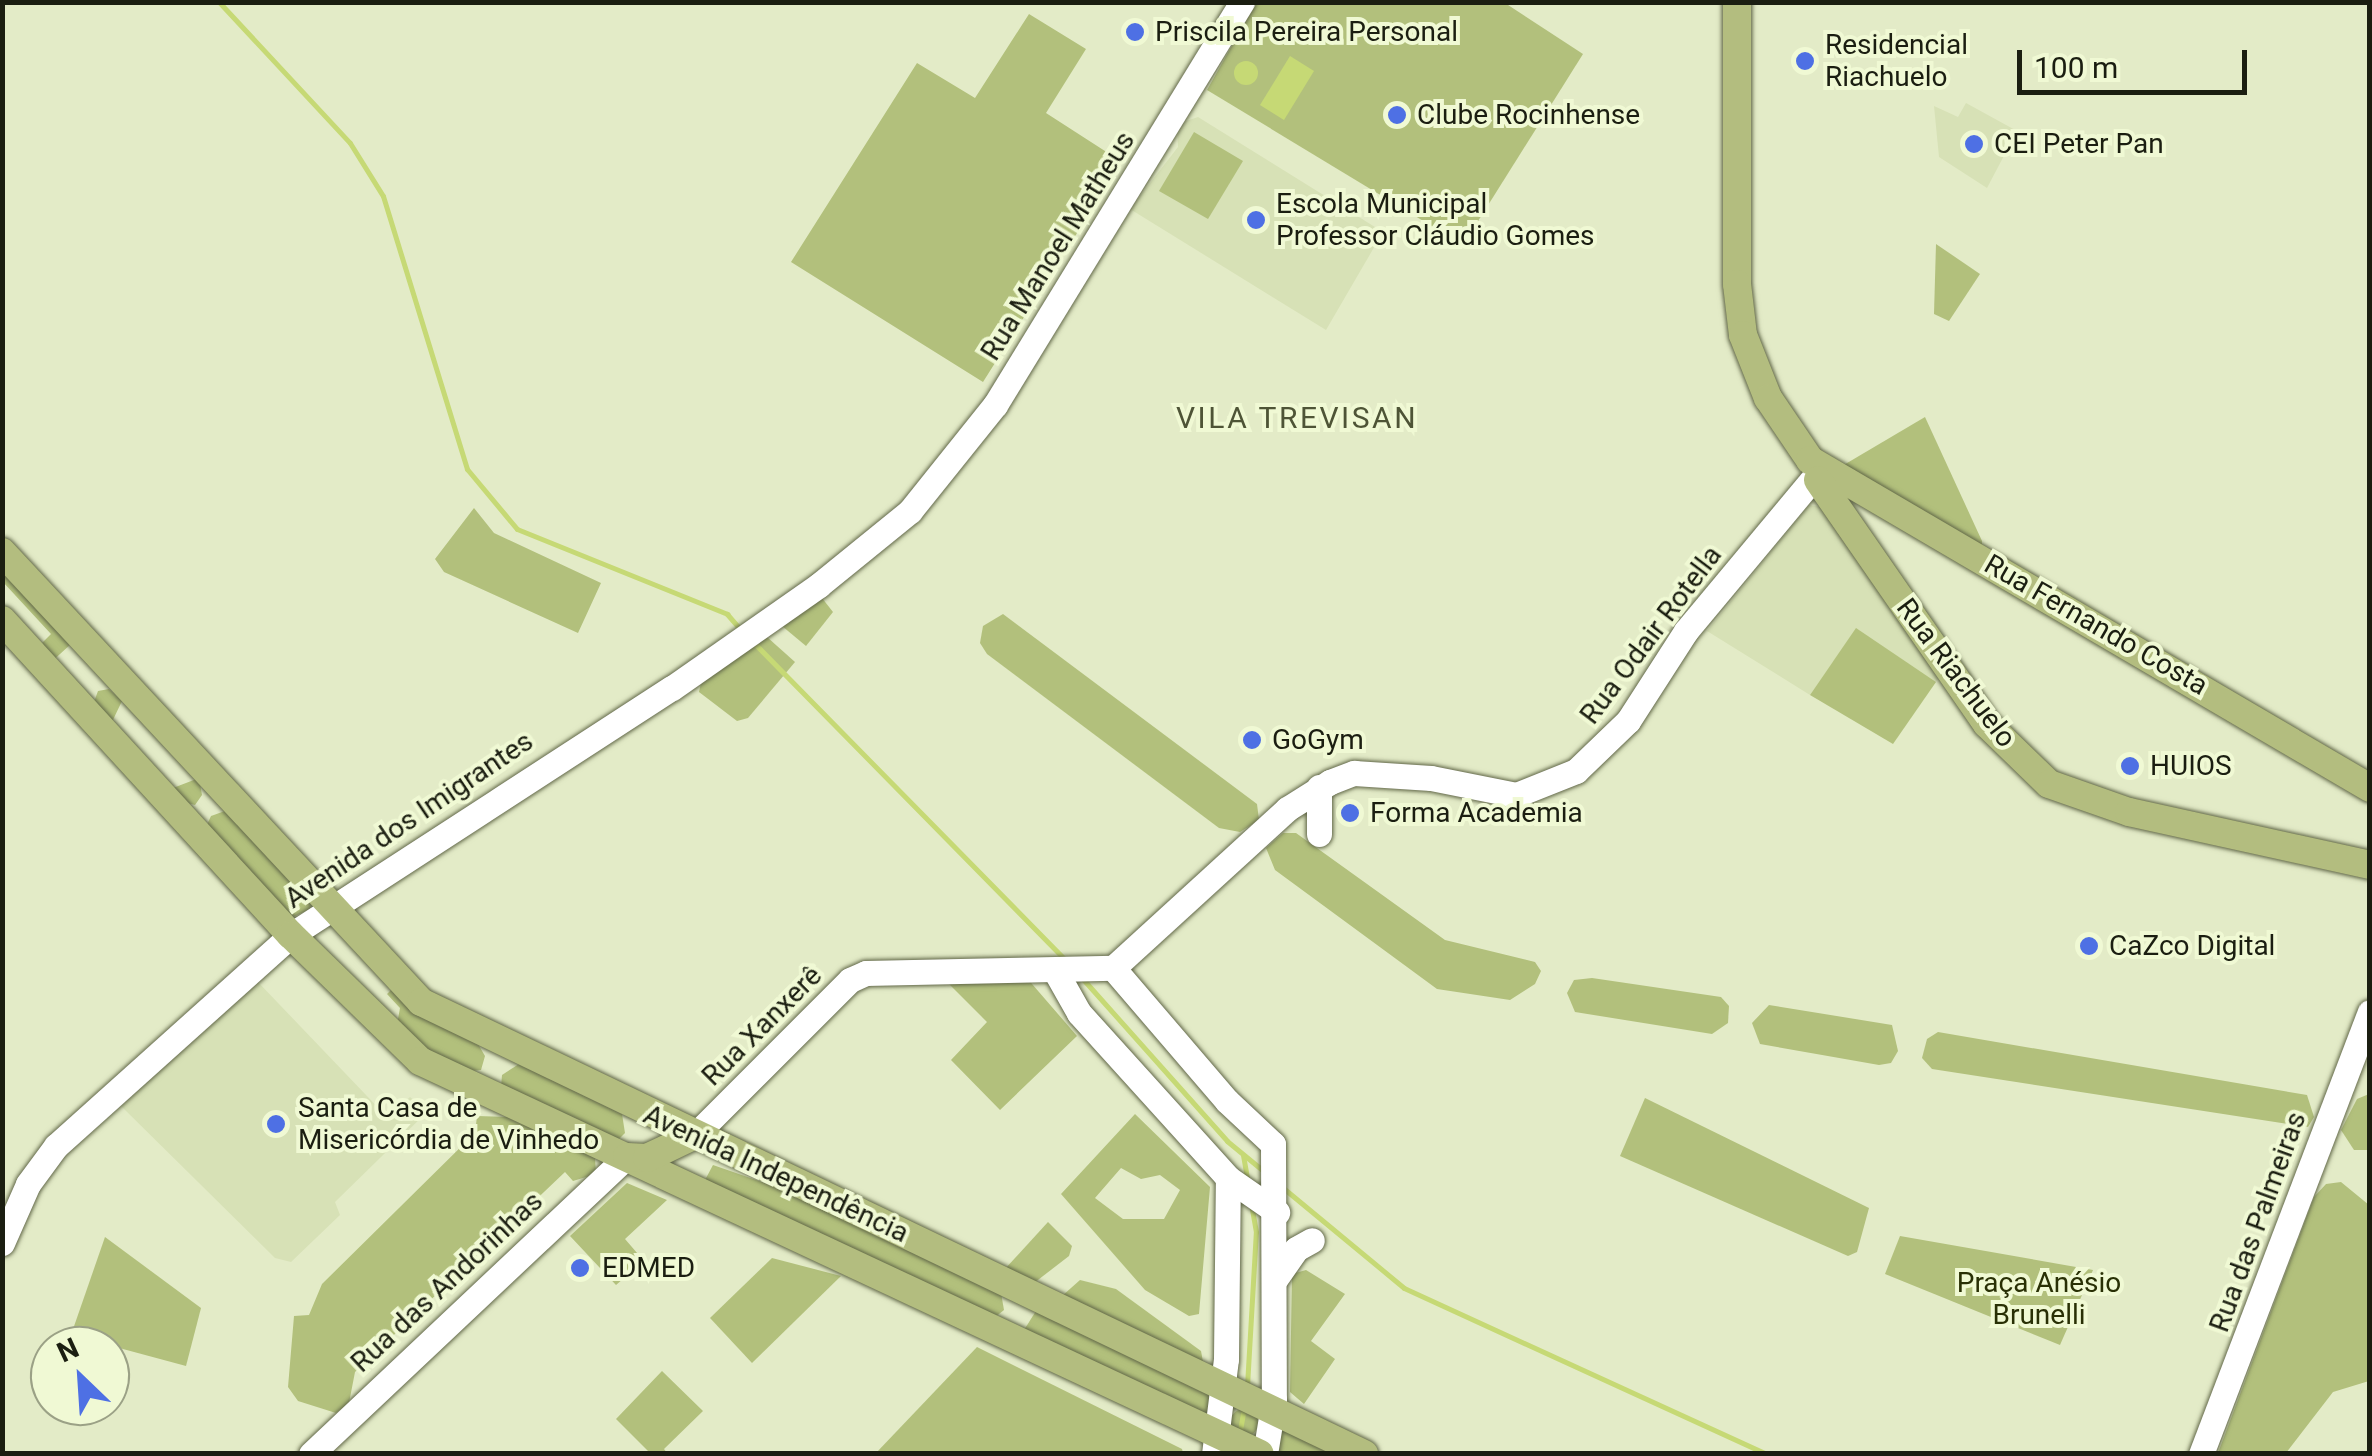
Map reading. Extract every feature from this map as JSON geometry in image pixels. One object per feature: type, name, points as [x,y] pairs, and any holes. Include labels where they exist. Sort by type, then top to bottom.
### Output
[{"type":"main road","name":"Rua Manoel Matheus","points":[[910,510],[994,405],[1242,2]]},
{"type":"main road","name":"Rua Riachuelo","points":[[1737,2],[1737,284],[1743,335],[1768,398],[1840,511],[1987,724],[2050,784],[2129,812],[2370,866]]},
{"type":"main road","name":"Rua Fernando Costa","points":[[1815,471],[1864,487],[2370,788]]},
{"type":"main road","name":"Rua Odair Rotella","points":[[1086,963],[1149,939],[1287,809],[1320,787],[1369,774],[1432,778],[1516,795],[1576,771],[1628,722],[1686,632],[1815,471]]},
{"type":"main road","points":[[1840,511],[1840,490],[1864,487]]},
{"type":"main road","name":"Avenida dos Imigrantes","points":[[2,1243],[28,1184],[56,1146],[291,936],[744,635],[910,510]]},
{"type":"main road","name":"Avenida Independência","points":[[2,552],[421,1002],[1364,1454]]},
{"type":"main road","name":"Avenida Independência","points":[[2,620],[291,936],[420,1061],[1020,1342],[1216,1443],[1262,1454]]},
{"type":"main road","points":[[68,692],[78,632]]},
{"type":"main road","points":[[1319,834],[1320,787]]},
{"type":"main road","points":[[1086,963],[1274,1144],[1277,1212],[1273,1409],[1262,1454]]},
{"type":"main road","points":[[1086,963],[1079,1013],[1228,1178],[1277,1212]]},
{"type":"main road","name":"Rua Xanxerê","points":[[695,1135],[850,980],[878,972],[1086,963]]},
{"type":"main road","name":"Rua das Palmeiras","points":[[2200,1454],[2370,1012]]},
{"type":"main road","points":[[642,1110],[626,1157],[648,1158],[695,1135]]},
{"type":"main road","name":"Rua das Andorinhas","points":[[310,1454],[626,1157]]},
{"type":"main road","points":[[702,1193],[701,1173],[716,1160],[796,1185]]},
{"type":"main road","points":[[1216,1443],[1215,1382],[1226,1304],[1228,1178]]},
{"type":"main road","points":[[1274,1282],[1296,1249],[1312,1240]]},
{"type":"main road","points":[[1020,1342],[1019,1314],[1036,1297]]},
{"type":"shaded area","points":[[1290,56],[1314,71],[1284,120],[1260,105]]},
{"type":"shaded area","points":[[1246,61],[1258,73],[1246,85],[1234,73]]},
{"type":"shaded area","name":"CEI Peter Pan","points":[[1966,103],[2017,131],[1987,188],[1939,157],[1934,106],[1958,117]]},
{"type":"shaded area","name":"Escola Municipal Professor Cláudio Gomes","points":[[1198,117],[1383,232],[1326,330],[1130,209],[1178,147],[1177,124]]},
{"type":"shaded area","points":[[1809,505],[1821,507],[1940,676],[1936,682],[1856,629],[1810,695],[1707,631]]},
{"type":"shaded area","name":"Santa Casa de Misericórdia de Vinhedo","points":[[257,981],[388,1118],[410,1097],[427,1112],[335,1202],[340,1215],[291,1262],[275,1258],[121,1106]]},
{"type":"green space","name":"Clube Rocinhense","points":[[1256,3],[1505,3],[1583,54],[1463,245],[1207,90]]},
{"type":"green space","points":[[1029,14],[1086,49],[1046,113],[1122,162],[983,382],[791,262],[917,63],[975,98]]},
{"type":"green space","points":[[1194,132],[1243,161],[1208,219],[1159,191]]},
{"type":"green space","points":[[1936,244],[1980,274],[1949,321],[1934,314]]},
{"type":"green space","points":[[1925,417],[1982,541],[1982,548],[1842,466]]},
{"type":"green space","points":[[474,508],[494,533],[601,583],[578,633],[444,572],[435,559]]},
{"type":"green space","points":[[3,570],[71,644],[49,664],[36,649],[51,634],[3,582]]},
{"type":"green space","points":[[822,598],[833,612],[806,646],[782,626]]},
{"type":"green space","points":[[1003,614],[1257,804],[1259,820],[1240,832],[1219,828],[987,654],[980,643],[983,626]]},
{"type":"green space","points":[[1856,628],[1936,682],[1893,744],[1810,695]]},
{"type":"green space","points":[[767,637],[795,662],[748,718],[737,721],[699,692],[702,678]]},
{"type":"green space","points":[[109,689],[122,701],[111,724],[173,788],[199,778],[202,795],[195,805],[179,801],[91,710],[98,691]]},
{"type":"green space","points":[[225,811],[311,903],[310,909],[291,918],[206,827],[211,816]]},
{"type":"green space","points":[[1283,833],[1296,833],[1445,940],[1535,962],[1541,971],[1535,984],[1510,1000],[1437,989],[1275,870],[1266,848]]},
{"type":"green space","points":[[1026,977],[1077,1036],[1000,1110],[951,1060],[987,1022],[946,981]]},
{"type":"green space","points":[[1592,978],[1721,997],[1729,1006],[1728,1023],[1712,1034],[1575,1012],[1567,993],[1574,980]]},
{"type":"green space","points":[[393,988],[427,1019],[478,1044],[485,1056],[481,1070],[461,1072],[396,1030],[400,1008],[387,994]]},
{"type":"green space","points":[[1769,1005],[1892,1025],[1898,1051],[1891,1063],[1879,1065],[1760,1044],[1752,1023]]},
{"type":"green space","points":[[1938,1032],[2307,1095],[2314,1117],[2308,1127],[1932,1069],[1922,1058],[1927,1039]]},
{"type":"green space","points":[[519,1064],[622,1114],[625,1133],[618,1140],[501,1087],[502,1075]]},
{"type":"green space","points":[[2369,1094],[2369,1150],[2354,1150],[2341,1130],[2357,1099]]},
{"type":"green space","points":[[1645,1098],[1869,1208],[1857,1252],[1848,1256],[1620,1156]]},
{"type":"green space","points":[[1135,1114],[1210,1187],[1199,1314],[1189,1316],[1145,1290],[1061,1194]],"holes":[[[1121,1168],[1141,1179],[1160,1175],[1180,1190],[1164,1219],[1123,1219],[1095,1198]]]},
{"type":"green space","points":[[477,1116],[509,1117],[595,1158],[596,1174],[573,1181],[565,1172],[355,1372],[349,1403],[336,1413],[298,1401],[288,1387],[294,1316],[309,1315],[322,1284],[475,1133]]},
{"type":"green space","points":[[713,1165],[794,1193],[1001,1293],[1004,1310],[994,1318],[705,1180]]},
{"type":"green space","points":[[2341,1182],[2369,1205],[2369,1381],[2333,1392],[2286,1453],[2218,1453],[2314,1197],[2326,1184]]},
{"type":"green space","points":[[627,1183],[667,1200],[625,1239],[644,1261],[616,1285],[570,1236]]},
{"type":"green space","points":[[1048,1222],[1072,1246],[1069,1256],[1034,1283],[1004,1270]]},
{"type":"green space","name":"Praça Anésio Brunelli","points":[[1900,1236],[2093,1270],[2060,1345],[1885,1274]]},
{"type":"green space","points":[[105,1237],[201,1308],[186,1366],[130,1351],[130,1326],[74,1326]]},
{"type":"green space","points":[[772,1258],[841,1276],[752,1363],[710,1318]]},
{"type":"green space","points":[[1306,1270],[1345,1294],[1311,1341],[1335,1359],[1304,1404],[1290,1392],[1292,1274]]},
{"type":"green space","points":[[1080,1280],[1116,1289],[1201,1351],[1203,1362],[1062,1296]]},
{"type":"green space","points":[[1036,1311],[1210,1393],[1208,1416],[1024,1330]]},
{"type":"green space","points":[[977,1347],[1182,1449],[1183,1453],[876,1453]]},
{"type":"green space","points":[[662,1371],[703,1411],[664,1449],[667,1453],[650,1453],[616,1419]]},
{"type":"green space","points":[[1244,1409],[1254,1413],[1258,1423],[1254,1433],[1244,1437],[1234,1433],[1230,1423],[1234,1413]]},
{"type":"green space","points":[[1282,1427],[1342,1453],[1274,1454]]},
{"type":"waterway","points":[[219,2],[350,143],[383,196],[467,469],[517,529],[727,614],[742,631]]},
{"type":"waterway","points":[[753,642],[1065,959]]},
{"type":"waterway","points":[[1082,978],[1227,1141],[1266,1173]]},
{"type":"waterway","points":[[1243,1155],[1248,1182]]},
{"type":"waterway","points":[[1282,1187],[1404,1288],[1767,1454]]},
{"type":"waterway","points":[[1247,1386],[1256,1232],[1251,1203]]},
{"type":"waterway","points":[[1239,1436],[1244,1407]]},
{"type":"place","name":"Priscila Pereira Personal","points":[[1135,32]]},
{"type":"place","name":"Residencial Riachuelo","points":[[1805,61]]},
{"type":"place","name":"Clube Rocinhense","points":[[1397,115]]},
{"type":"place","name":"CEI Peter Pan","points":[[1974,144]]},
{"type":"place","name":"Escola Municipal Professor Cláudio Gomes","points":[[1256,220]]},
{"type":"place","name":"GoGym","points":[[1252,740]]},
{"type":"place","name":"HUIOS","points":[[2130,766]]},
{"type":"place","name":"Forma Academia","points":[[1350,813]]},
{"type":"place","name":"CaZco Digital","points":[[2089,946]]},
{"type":"place","name":"Santa Casa de Misericórdia de Vinhedo","points":[[276,1124]]},
{"type":"place","name":"EDMED","points":[[580,1268]]},
{"type":"district","name":"VILA TREVISAN","points":[[1297,418]]}]
